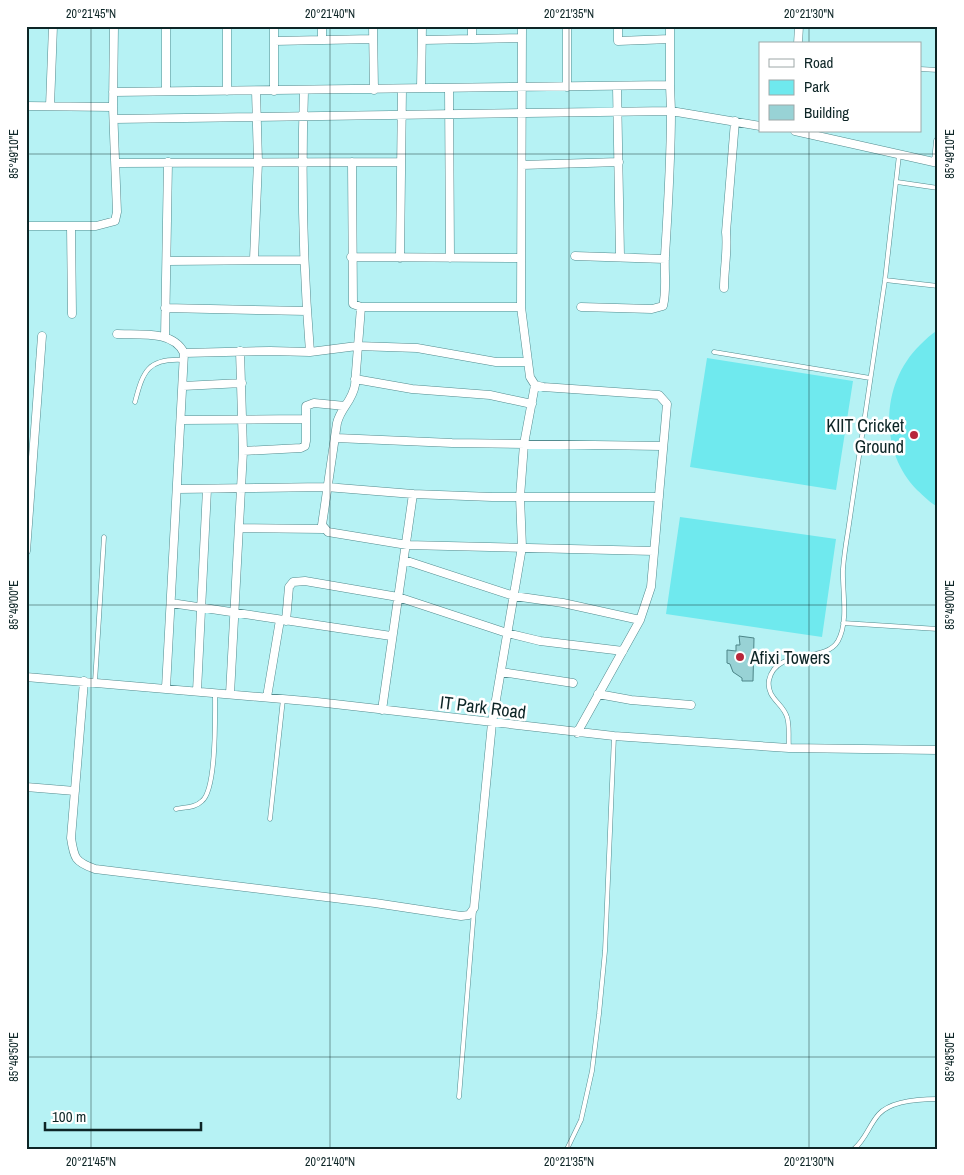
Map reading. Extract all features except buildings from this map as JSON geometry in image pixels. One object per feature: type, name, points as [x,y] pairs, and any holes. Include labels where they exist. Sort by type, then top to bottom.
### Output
[{"type":"street","points":[[50,106],[53,26]]},
{"type":"street","points":[[26,226],[96,226],[115,220],[114,26]]},
{"type":"street","points":[[166,26],[166,91]]},
{"type":"street","points":[[227,26],[227,91]]},
{"type":"street","points":[[274,26],[274,91]]},
{"type":"street","points":[[322,26],[322,40]]},
{"type":"street","points":[[373,26],[374,90]]},
{"type":"street","points":[[421,88],[422,26]]},
{"type":"street","points":[[472,26],[472,37]]},
{"type":"street","points":[[84,681],[71,838],[74,857],[84,865],[95,869],[375,903],[460,916],[469,915],[474,908],[492,723],[522,547],[520,497],[524,444],[535,385],[530,377],[521,306],[522,26]]},
{"type":"street","points":[[567,26],[567,87]]},
{"type":"street","points":[[618,26],[618,41],[670,39]]},
{"type":"street","points":[[581,308],[652,309],[663,306],[671,174],[670,26]]},
{"type":"street","points":[[798,42],[799,26]]},
{"type":"street","points":[[423,40],[472,37],[522,38]]},
{"type":"street","points":[[274,41],[373,39]]},
{"type":"street","points":[[113,92],[670,86]]},
{"type":"street","points":[[617,87],[620,256]]},
{"type":"street","points":[[449,88],[450,258]]},
{"type":"street","points":[[400,258],[402,89]]},
{"type":"street","points":[[304,90],[302,162],[304,260],[310,352]]},
{"type":"street","points":[[254,259],[258,162],[256,91]]},
{"type":"street","points":[[26,106],[113,107]]},
{"type":"street","points":[[114,119],[671,111],[759,126]]},
{"type":"street","points":[[724,288],[726,232],[735,121]]},
{"type":"street","points":[[799,132],[937,162],[938,141]]},
{"type":"street","points":[[165,337],[168,162]]},
{"type":"street","points":[[352,162],[351,298],[353,304],[361,307],[521,306]]},
{"type":"street","points":[[116,163],[401,162]]},
{"type":"street","points":[[522,165],[619,162]]},
{"type":"street","points":[[71,226],[72,314]]},
{"type":"street","points":[[575,256],[665,259]]},
{"type":"street","points":[[351,257],[521,258]]},
{"type":"street","points":[[167,261],[304,260]]},
{"type":"street","points":[[324,529],[322,525],[326,487],[339,414],[353,397],[361,307]]},
{"type":"street","points":[[165,308],[307,311]]},
{"type":"street","points":[[118,334],[165,337],[176,342],[184,357],[166,688]]},
{"type":"street","points":[[26,551],[42,336]]},
{"type":"street","points":[[184,357],[240,351],[310,352],[357,346],[417,348],[496,362],[528,362]]},
{"type":"street","points":[[230,694],[242,488],[243,451],[240,351]]},
{"type":"street","points":[[355,379],[412,389],[490,395],[532,404]]},
{"type":"street","points":[[183,386],[242,383]]},
{"type":"street","points":[[535,385],[659,395],[667,404],[651,587],[640,620],[577,733]]},
{"type":"street","points":[[243,451],[301,448],[305,446],[306,406],[309,403],[345,406]]},
{"type":"street","points":[[181,420],[305,419]]},
{"type":"street","points":[[336,438],[662,446]]},
{"type":"street","points":[[177,489],[326,487],[413,494],[520,497],[659,497]]},
{"type":"street","points":[[196,691],[206,489]]},
{"type":"street","points":[[382,710],[391,636],[407,545],[413,494]]},
{"type":"street","points":[[240,528],[324,529],[328,532],[407,545],[654,551]]},
{"type":"street","points":[[404,560],[514,596],[572,605],[640,620]]},
{"type":"street","points":[[267,697],[289,587],[297,580],[398,597],[507,633],[540,641],[623,650]]},
{"type":"street","points":[[171,603],[200,609],[391,636]]},
{"type":"street","points":[[501,672],[573,682]]},
{"type":"street","name":"IT Park Road","points":[[26,677],[283,698],[614,736],[789,748],[938,750]]},
{"type":"street","points":[[598,694],[631,700],[691,705]]},
{"type":"street","points":[[26,787],[75,791]]},
{"type":"lane","points":[[922,69],[938,70]]},
{"type":"lane","points":[[789,748],[787,716],[770,694],[769,681],[774,670],[783,662],[832,648],[839,640],[843,623],[843,569],[885,280],[899,155]]},
{"type":"lane","points":[[897,182],[938,188]]},
{"type":"lane","points":[[885,280],[938,286]]},
{"type":"lane","points":[[714,352],[870,378]]},
{"type":"lane","points":[[135,402],[140,384],[149,367],[158,361],[184,357]]},
{"type":"lane","points":[[95,682],[104,537]]},
{"type":"lane","points":[[843,623],[938,629]]},
{"type":"lane","points":[[176,809],[196,806],[204,800],[210,784],[216,727],[215,692]]},
{"type":"lane","points":[[270,819],[283,698]]},
{"type":"lane","points":[[567,1149],[581,1120],[592,1071],[599,1014],[605,951],[614,736]]},
{"type":"lane","points":[[459,1097],[474,908]]},
{"type":"lane","points":[[854,1149],[861,1143],[880,1113],[913,1099],[938,1100]]},
{"type":"green space","name":"KIIT Cricket Ground","points":[[938,330],[938,507],[917,490],[904,474],[896,456],[891,437],[889,417],[892,397],[898,378],[907,360],[922,343]]},
{"type":"green space","points":[[707,358],[853,381],[836,490],[690,467]]},
{"type":"green space","points":[[680,517],[836,539],[822,637],[666,614]]},
{"type":"place","name":"KIIT Cricket Ground","points":[[914,435]]},
{"type":"place","name":"Afixi Towers","points":[[740,657]]}]
